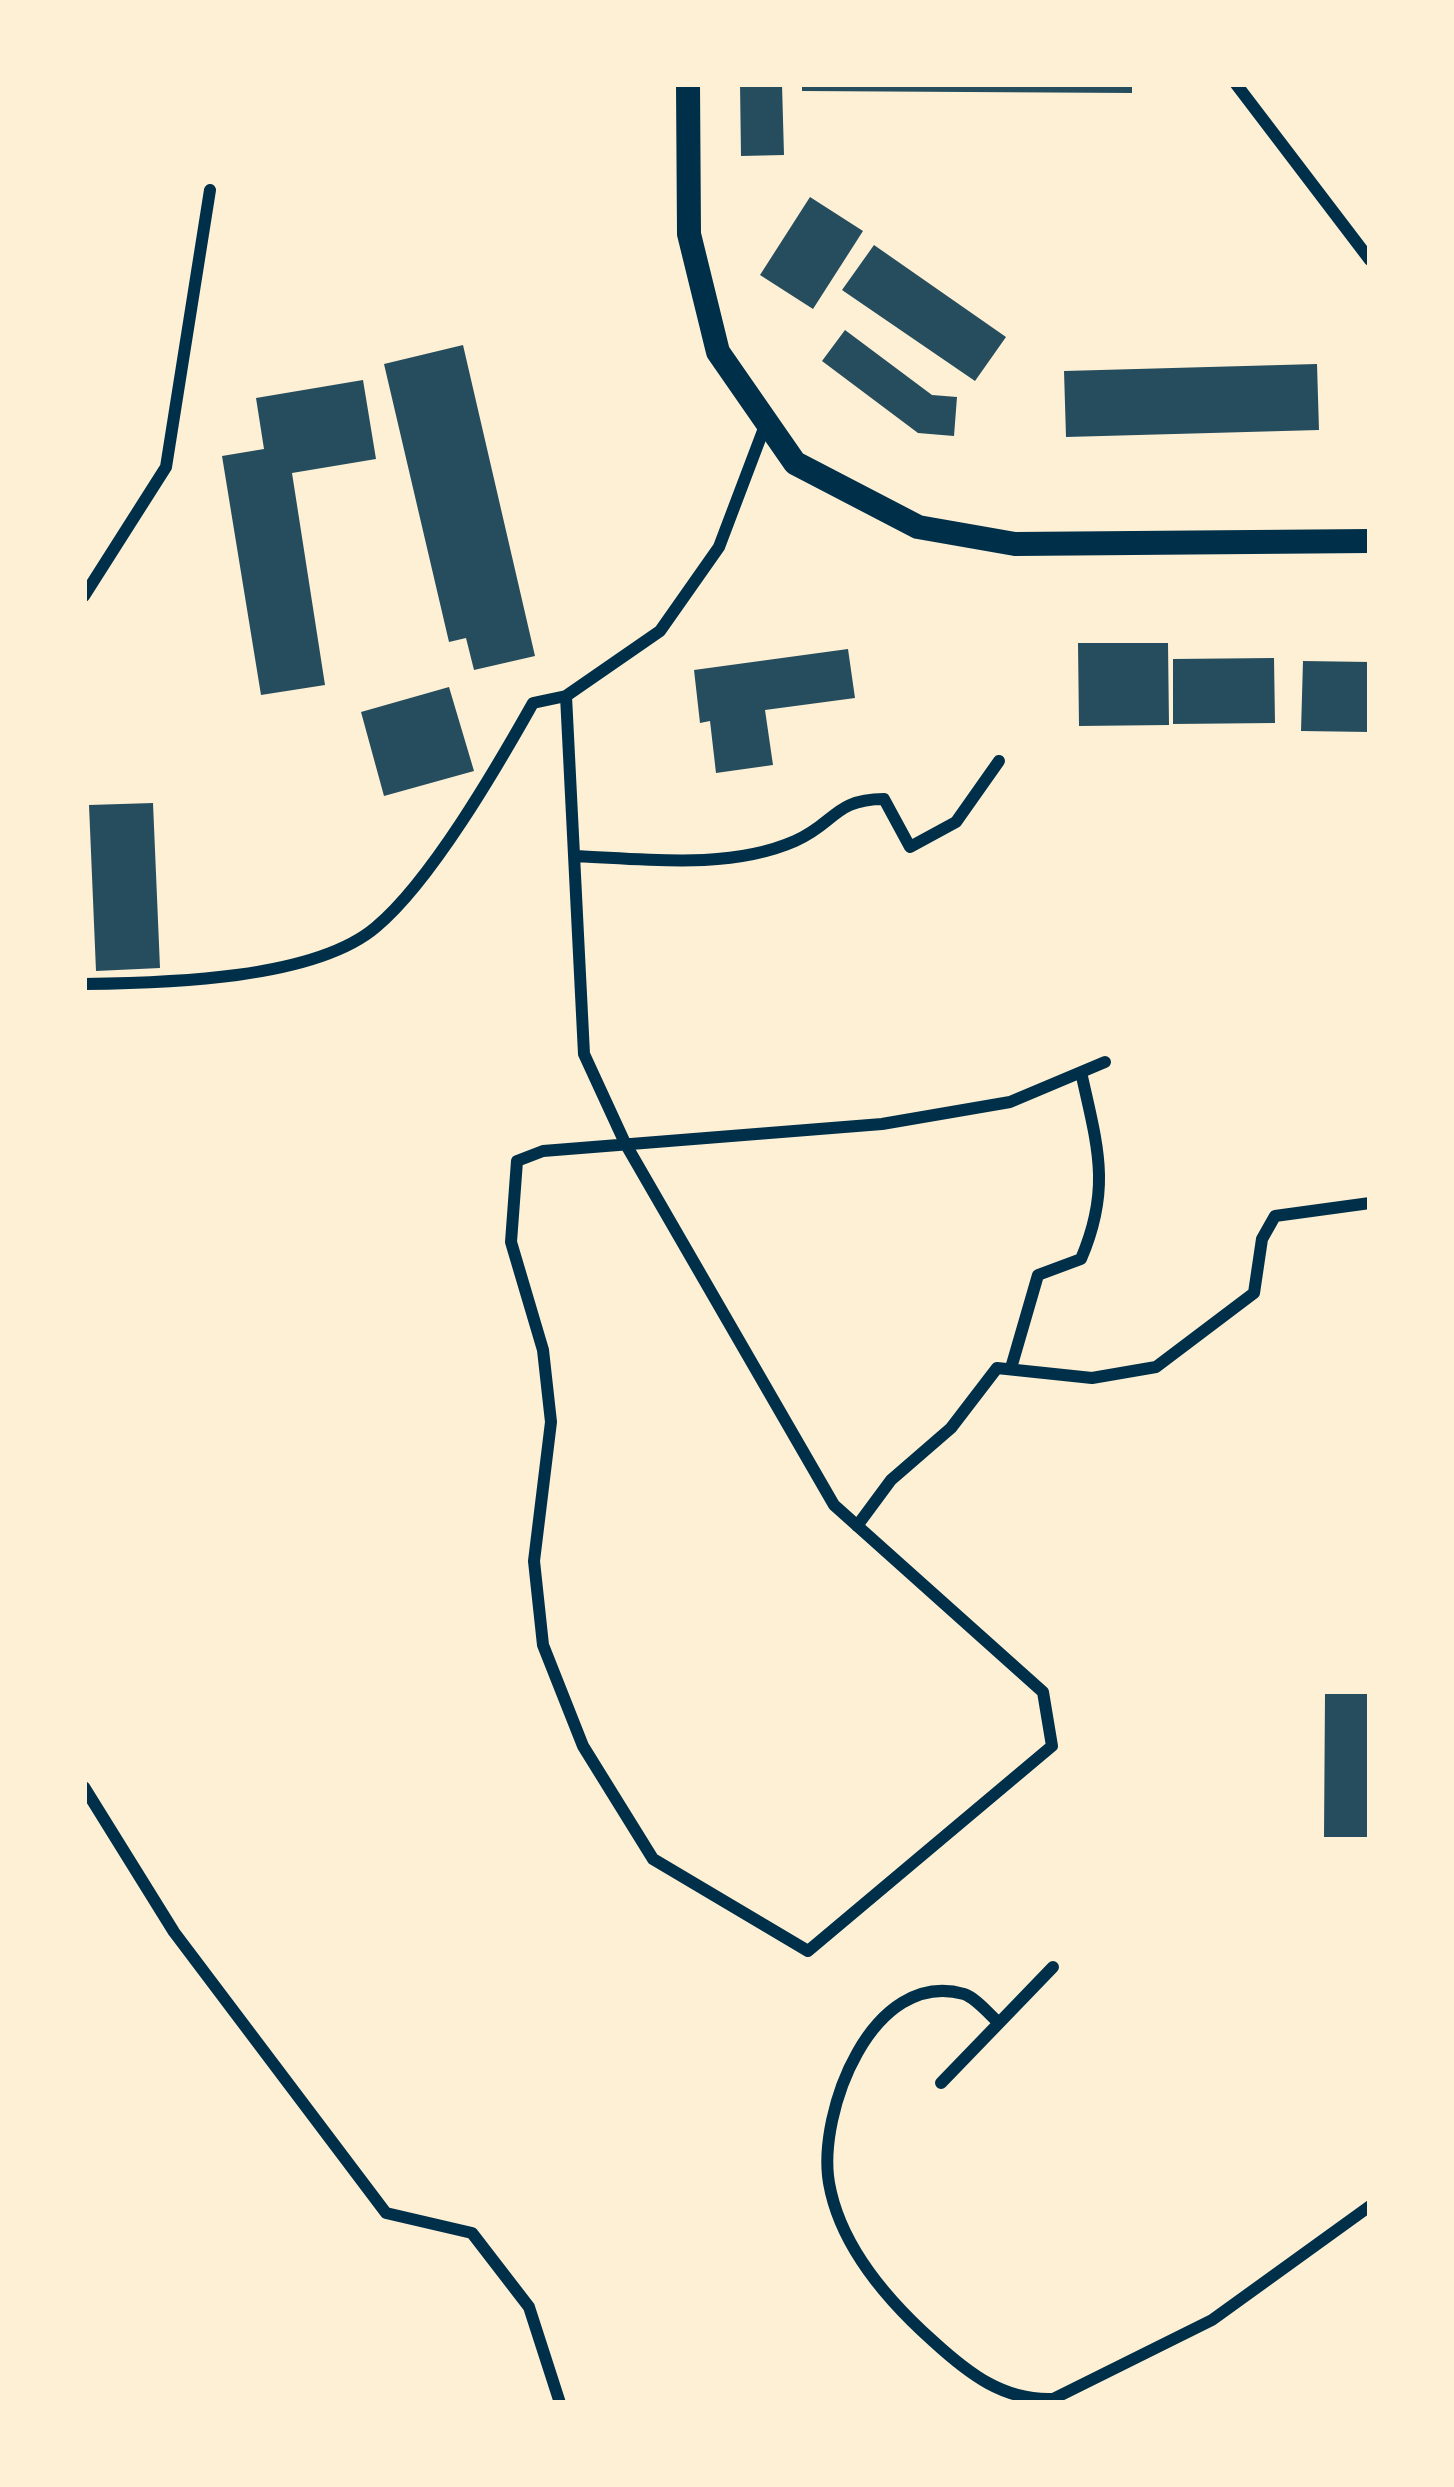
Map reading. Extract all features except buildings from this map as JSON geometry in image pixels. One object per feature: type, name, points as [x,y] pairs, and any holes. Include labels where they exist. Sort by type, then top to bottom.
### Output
[{"type":"main road","points":[[688,84],[689,234],[718,352],[795,463],[917,527],[1016,544],[1370,541]]},
{"type":"street","points":[[1237,84],[1370,260]]},
{"type":"street","points":[[84,596],[166,467],[210,190]]},
{"type":"street","points":[[84,984],[286,965],[333,952],[376,927],[493,775],[533,703],[566,696],[660,631],[719,547],[766,422]]},
{"type":"street","points":[[566,696],[584,1054],[625,1143],[834,1505],[1043,1692],[1052,1746],[808,1951],[653,1859],[583,1746],[544,1645],[534,1561],[551,1422],[544,1350],[511,1242],[518,1162],[544,1151],[625,1143],[882,1124],[1010,1102],[1105,1062]]},
{"type":"street","points":[[574,856],[676,860],[747,854],[797,841],[856,799],[884,799],[910,847],[956,822],[999,761]]},
{"type":"street","points":[[1011,1368],[1038,1276],[1082,1259],[1100,1216],[1100,1158],[1081,1072]]},
{"type":"street","points":[[857,1526],[891,1480],[952,1428],[997,1368],[1092,1378],[1156,1367],[1254,1293],[1262,1239],[1275,1216],[1370,1203]]},
{"type":"street","points":[[84,1787],[174,1932],[386,2213],[472,2233],[487,2252],[529,2307],[560,2403]]},
{"type":"street","points":[[941,2083],[1053,1967]]},
{"type":"street","points":[[999,2023],[967,1994],[928,1994],[904,2000],[850,2064],[826,2141],[829,2182],[839,2219],[864,2266],[949,2356],[1004,2392],[1026,2400],[1053,2399],[1212,2320],[1370,2206]]}]
